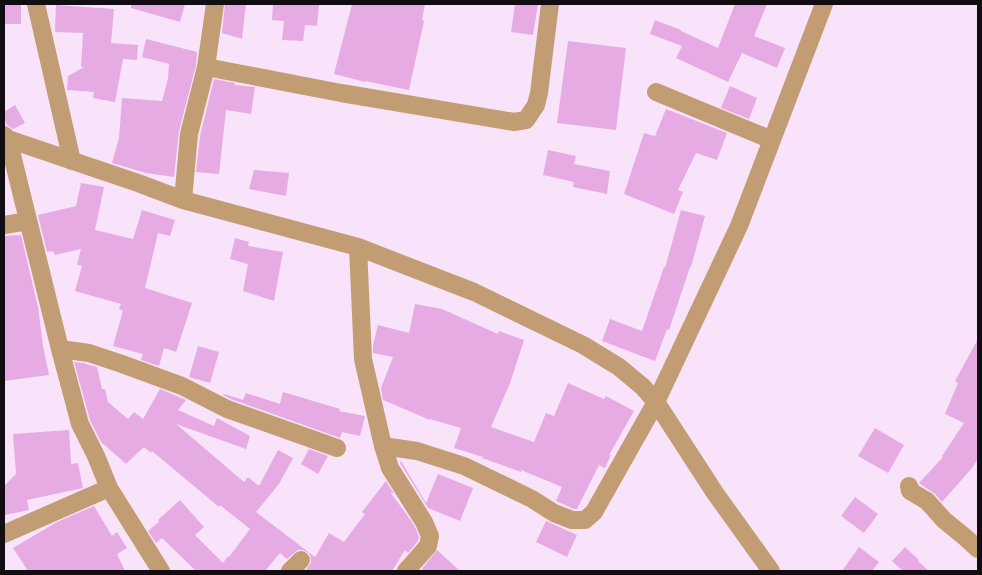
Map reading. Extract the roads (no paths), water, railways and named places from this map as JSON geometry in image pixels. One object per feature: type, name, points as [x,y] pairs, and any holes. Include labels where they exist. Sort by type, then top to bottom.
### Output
[{"type":"street","points":[[36,4],[72,161]]},
{"type":"street","points":[[183,200],[189,134],[206,67],[215,4]]},
{"type":"street","points":[[206,67],[341,93],[514,122],[526,120],[536,106],[539,93],[550,4]]},
{"type":"street","points":[[383,446],[417,452],[464,466],[572,520],[585,520],[594,512],[656,402],[739,226],[824,4]]},
{"type":"street","points":[[656,92],[772,140]]},
{"type":"street","points":[[6,137],[183,200],[358,247],[474,292],[583,345],[618,367],[644,387],[656,402],[715,493],[771,571]]},
{"type":"street","points":[[6,137],[80,424],[109,488],[161,571]]},
{"type":"street","points":[[4,226],[28,221]]},
{"type":"street","points":[[358,247],[363,359],[383,446],[390,468],[424,522],[430,536],[428,546],[406,571]]},
{"type":"street","points":[[60,349],[89,353],[122,364],[182,386],[228,409],[337,448]]},
{"type":"street","points":[[909,486],[910,491],[927,501],[944,520],[978,549]]},
{"type":"street","points":[[4,534],[109,488]]}]
